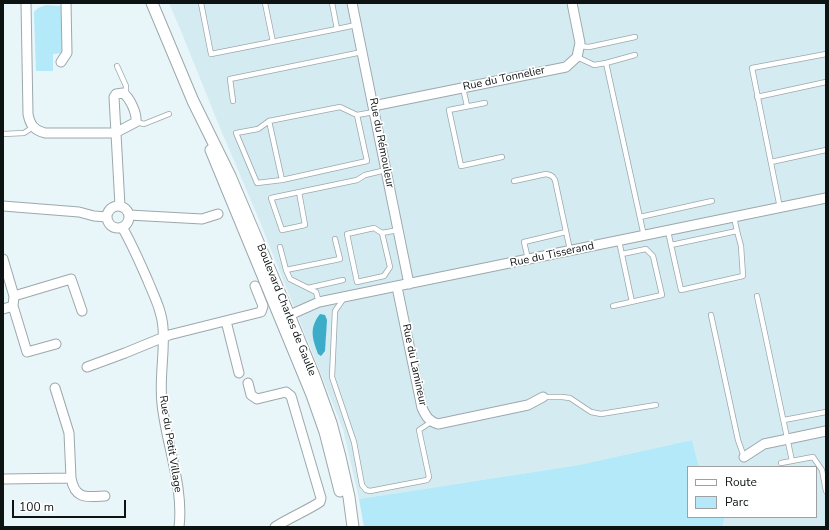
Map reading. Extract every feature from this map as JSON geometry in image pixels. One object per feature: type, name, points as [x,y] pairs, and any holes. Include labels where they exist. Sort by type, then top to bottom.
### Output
[{"type":"street","points":[[26,3],[28,114],[29,121],[33,127],[38,131],[45,133],[115,133],[136,122],[136,116],[128,97],[123,93],[119,93],[114,97],[115,133],[120,206]]},
{"type":"street","points":[[61,62],[67,53],[66,3]]},
{"type":"street","name":"Boulevard Charles de Gaulle","points":[[152,3],[194,101],[220,174],[285,317],[331,424],[340,457],[353,527]]},
{"type":"street","name":"Rue du Rémouleur","points":[[352,3],[409,284]]},
{"type":"street","points":[[572,3],[580,43],[577,57]]},
{"type":"street","name":"Rue du Tonnelier","points":[[374,109],[463,88],[566,67],[577,57]]},
{"type":"street","name":"Rue du Tisserand","points":[[285,317],[319,302],[826,198]]},
{"type":"street","points":[[3,206],[79,212],[94,216],[107,217]]},
{"type":"street","points":[[120,206],[126,208],[129,215],[129,220],[122,227],[115,227],[111,225],[107,217],[110,209],[120,206]]},
{"type":"street","points":[[129,215],[202,219],[218,214]]},
{"type":"street","name":"Rue du Petit Village","points":[[122,227],[132,243],[158,304],[162,319],[164,336],[161,386],[162,404],[179,498],[181,516],[179,527]]},
{"type":"street","points":[[3,259],[26,352],[56,344]]},
{"type":"street","points":[[3,309],[13,301],[71,279],[82,311]]},
{"type":"street","points":[[87,367],[125,353],[164,336],[261,312],[263,306],[254,286]]},
{"type":"street","name":"Rue du Lamineur","points":[[397,287],[422,408],[427,419],[431,422]]},
{"type":"street","name":"Boulevard Charles de Gaulle","points":[[285,317],[325,432],[338,482],[346,527]]},
{"type":"street","points":[[226,321],[239,373]]},
{"type":"street","points":[[248,383],[251,395],[257,399],[286,392],[291,396],[321,498],[320,502],[316,505],[275,527]]},
{"type":"street","points":[[55,388],[69,433],[71,478],[75,491],[86,497],[105,496]]},
{"type":"street","points":[[431,422],[438,424],[528,405],[542,397]]},
{"type":"street","points":[[744,457],[764,444],[826,431]]},
{"type":"street","points":[[3,479],[71,478]]},
{"type":"lane","points":[[201,3],[211,54],[356,25]]},
{"type":"lane","points":[[265,3],[273,42]]},
{"type":"lane","points":[[332,3],[337,29]]},
{"type":"lane","points":[[579,46],[589,47],[635,37]]},
{"type":"lane","points":[[233,100],[230,79],[362,52]]},
{"type":"lane","points":[[780,208],[752,68],[826,54]]},
{"type":"lane","points":[[577,57],[594,65],[635,56]]},
{"type":"lane","points":[[606,63],[644,236]]},
{"type":"lane","points":[[117,66],[126,86],[126,94]]},
{"type":"lane","points":[[757,97],[826,82]]},
{"type":"lane","points":[[463,88],[467,106]]},
{"type":"lane","points":[[485,103],[449,110],[461,166],[502,157]]},
{"type":"lane","points":[[357,115],[367,161],[282,180],[257,183],[236,134],[258,129],[269,121],[340,107],[357,115],[374,109]]},
{"type":"lane","points":[[136,122],[144,124],[169,114]]},
{"type":"lane","points":[[269,121],[282,180]]},
{"type":"lane","points":[[3,134],[24,134],[33,127]]},
{"type":"lane","points":[[771,162],[826,150]]},
{"type":"lane","points":[[299,192],[305,225],[282,230],[271,198],[299,192],[357,180],[365,175],[386,170]]},
{"type":"lane","points":[[514,181],[546,174],[554,177],[570,251]]},
{"type":"lane","points":[[640,216],[712,201]]},
{"type":"lane","points":[[668,231],[682,290],[743,276],[741,246],[734,217]]},
{"type":"lane","points":[[382,233],[390,267],[384,276],[357,282],[347,234],[374,228],[382,233],[398,230]]},
{"type":"lane","points":[[671,245],[738,231]]},
{"type":"lane","points":[[528,260],[524,242],[566,232]]},
{"type":"lane","points":[[286,270],[340,259],[335,240]]},
{"type":"lane","points":[[619,241],[632,302]]},
{"type":"lane","points":[[280,247],[290,279],[316,292],[319,302]]},
{"type":"lane","points":[[613,306],[662,295],[653,256],[646,249],[622,254]]},
{"type":"lane","points":[[308,288],[343,280]]},
{"type":"lane","points":[[758,296],[792,461]]},
{"type":"lane","points":[[344,297],[335,311],[332,377],[352,438],[362,485],[366,490],[370,491],[427,480],[429,477],[419,430],[431,422]]},
{"type":"lane","points":[[711,315],[738,440],[744,457]]},
{"type":"lane","points":[[542,397],[570,398],[592,412],[601,414],[656,405]]},
{"type":"lane","points":[[784,420],[826,412]]},
{"type":"lane","points":[[780,463],[813,457],[822,470],[826,491]]},
{"type":"shaded area","points":[[169,3],[826,3],[826,527],[722,527],[725,518],[817,518],[817,466],[699,466],[692,440],[579,465],[359,499],[343,429]]},
{"type":"green space","points":[[46,5],[61,6],[62,53],[53,54],[53,71],[36,71],[34,12],[38,8]]},
{"type":"green space","points":[[692,440],[699,466],[687,466],[687,518],[725,518],[722,527],[364,527],[359,499],[579,465]]},
{"type":"water","points":[[320,314],[325,315],[327,320],[325,351],[321,356],[318,354],[313,338],[314,324]]}]
